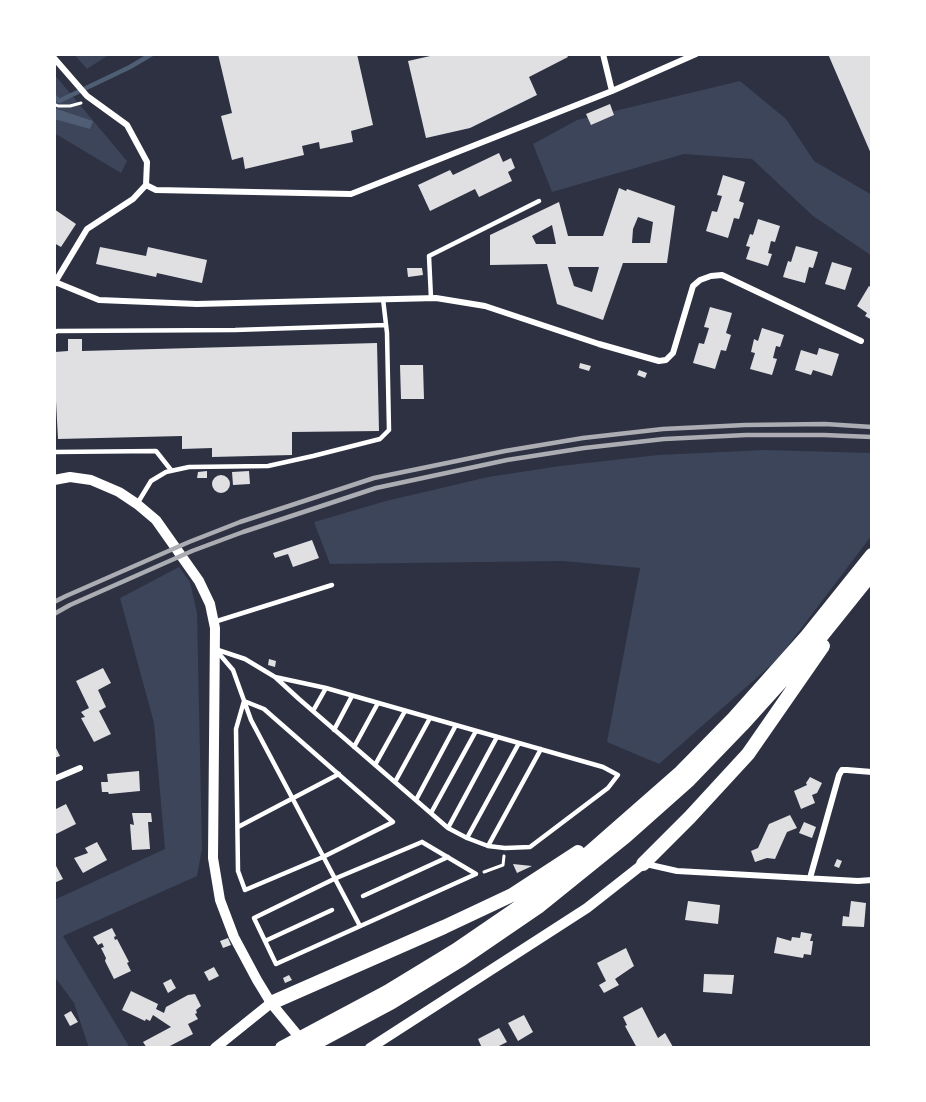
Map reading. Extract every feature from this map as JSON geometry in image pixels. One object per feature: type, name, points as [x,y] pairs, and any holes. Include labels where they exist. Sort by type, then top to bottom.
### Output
[{"type":"main road","points":[[282,1048],[387,992],[456,950],[532,898],[583,858],[681,772],[734,718],[807,636],[872,555]]},
{"type":"main road","points":[[643,864],[748,754],[872,574]]},
{"type":"main road","points":[[307,1048],[392,1002],[462,959],[538,907],[627,836],[689,780],[742,725],[815,644],[872,574]]},
{"type":"main road","points":[[271,1003],[512,895],[577,853],[681,772]]},
{"type":"street","points":[[603,54],[612,91]]},
{"type":"street","points":[[146,184],[156,190],[351,194],[612,91],[696,54]]},
{"type":"street","points":[[54,58],[89,97],[127,125],[147,162],[146,184],[133,199],[87,229],[55,283],[99,300],[197,304],[431,298],[485,306],[598,344],[659,361],[666,360],[673,353],[693,286],[700,280],[722,275],[861,340]]},
{"type":"street","points":[[54,480],[70,477],[91,480],[119,492],[137,504],[156,520],[199,581],[210,604],[215,628],[213,858],[220,900],[234,938],[271,1003],[307,1048]]},
{"type":"street","points":[[54,779],[80,768]]},
{"type":"street","points":[[810,878],[839,775],[842,770],[872,772]]},
{"type":"street","points":[[370,1048],[587,908],[643,864],[677,871],[872,880]]},
{"type":"street","points":[[215,1048],[271,1003]]},
{"type":"lane","points":[[431,298],[429,256],[539,201]]},
{"type":"lane","points":[[137,504],[151,481],[166,471],[189,466],[268,466],[380,439],[389,430],[386,325],[383,299]]},
{"type":"lane","points":[[54,333],[386,325]]},
{"type":"lane","points":[[54,452],[156,451],[171,470]]},
{"type":"lane","points":[[214,622],[332,585]]},
{"type":"lane","points":[[215,649],[245,659],[275,677],[448,828],[488,846],[530,847],[608,788],[618,775],[603,767],[541,749],[308,683],[275,677]]},
{"type":"lane","points":[[215,649],[233,670],[251,720],[360,926]]},
{"type":"lane","points":[[313,711],[326,688]]},
{"type":"lane","points":[[334,730],[352,696]]},
{"type":"lane","points":[[244,701],[264,709],[393,822],[323,857],[245,890],[238,871],[236,729],[244,701]]},
{"type":"lane","points":[[354,747],[378,703]]},
{"type":"lane","points":[[375,765],[405,711]]},
{"type":"lane","points":[[395,782],[430,718]]},
{"type":"lane","points":[[416,800],[456,725]]},
{"type":"lane","points":[[431,813],[476,731]]},
{"type":"lane","points":[[448,828],[497,737]]},
{"type":"lane","points":[[467,838],[519,743]]},
{"type":"lane","points":[[488,846],[541,749]]},
{"type":"lane","points":[[238,827],[339,774]]},
{"type":"lane","points":[[422,842],[476,874],[276,964],[254,918],[334,879],[422,842]]},
{"type":"lane","points":[[363,896],[448,857]]},
{"type":"lane","points":[[265,941],[332,910]]},
{"type":"path","points":[[54,104],[70,106],[89,97]]},
{"type":"path","points":[[476,874],[503,865],[505,848]]},
{"type":"shaded area","points":[[74,54],[110,54],[87,69]]},
{"type":"shaded area","points":[[54,74],[127,161],[121,173],[54,133]]},
{"type":"shaded area","points":[[740,81],[786,119],[814,161],[872,195],[872,256],[813,216],[752,159],[684,154],[552,192],[533,144],[577,120]]},
{"type":"shaded area","points":[[54,108],[93,121],[90,129],[54,119]]},
{"type":"shaded area","points":[[764,450],[872,453],[872,535],[778,659],[659,764],[607,742],[640,568],[563,561],[330,564],[314,522],[386,501],[488,477],[658,455]]},
{"type":"shaded area","points":[[179,567],[190,582],[197,613],[202,849],[197,876],[63,936],[130,1048],[89,1048],[74,1003],[54,976],[54,900],[165,849],[154,723],[120,598]]},
{"type":"building","points":[[218,54],[357,54],[373,125],[351,131],[353,142],[320,149],[319,142],[302,146],[304,155],[245,169],[243,157],[232,160],[221,116],[232,113]]},
{"type":"building","points":[[439,54],[566,54],[568,57],[529,77],[537,95],[470,128],[426,138],[408,61]]},
{"type":"building","points":[[828,54],[872,54],[872,156]]},
{"type":"building","points":[[610,104],[614,115],[591,125],[586,114]]},
{"type":"building","points":[[499,153],[503,162],[511,158],[515,168],[508,172],[512,181],[479,197],[475,189],[430,211],[418,185],[450,170],[453,175]]},
{"type":"building","points":[[723,175],[745,182],[739,201],[744,203],[739,219],[734,218],[728,238],[706,231],[712,211],[717,212],[722,196],[717,195]]},
{"type":"building","points":[[619,188],[675,206],[667,263],[623,263],[603,320],[557,304],[547,264],[490,265],[490,235],[559,202],[568,236],[603,236]],"holes":[[[638,217],[653,222],[650,243],[632,243],[633,229]],[[552,225],[556,244],[536,244],[532,236]],[[568,267],[599,267],[592,292],[574,286]]]},
{"type":"building","points":[[54,209],[76,224],[61,247],[54,243]]},
{"type":"building","points":[[758,219],[780,226],[775,242],[771,241],[768,253],[772,254],[768,266],[746,259],[750,247],[746,246],[750,234],[753,235]]},
{"type":"building","points":[[796,246],[818,252],[813,268],[809,267],[805,283],[783,277]]},
{"type":"building","points":[[100,247],[146,256],[148,247],[207,260],[202,283],[157,273],[156,277],[96,264]]},
{"type":"building","points":[[832,262],[852,268],[845,290],[825,284]]},
{"type":"building","points":[[407,268],[422,268],[423,275],[408,277]]},
{"type":"building","points":[[869,286],[872,288],[872,320],[865,316],[867,313],[857,306]]},
{"type":"building","points":[[710,307],[732,313],[726,333],[731,335],[726,351],[721,350],[715,369],[693,363],[699,343],[704,344],[709,328],[704,327]]},
{"type":"building","points":[[762,328],[784,335],[780,347],[776,346],[773,358],[777,359],[772,375],[750,369],[755,353],[751,352],[754,339],[758,341]]},
{"type":"building","points":[[68,339],[82,339],[82,351],[377,343],[379,431],[292,432],[292,455],[212,457],[212,448],[182,449],[182,436],[58,439],[56,401],[54,401],[55,352],[68,351]]},
{"type":"building","points":[[819,348],[839,354],[832,376],[813,370],[811,375],[795,370],[801,350],[817,355]]},
{"type":"building","points":[[580,363],[591,366],[589,371],[579,368]]},
{"type":"building","points":[[400,365],[423,365],[424,399],[401,399]]},
{"type":"building","points":[[639,370],[647,373],[645,378],[637,375]]},
{"type":"building","points":[[207,471],[207,478],[197,478],[198,472]]},
{"type":"building","points":[[249,471],[250,484],[233,485],[232,472]]},
{"type":"building","points":[[221,475],[227,478],[230,484],[227,490],[221,493],[215,490],[212,484],[215,478]]},
{"type":"building","points":[[312,540],[319,558],[293,567],[288,554],[275,558],[273,553]]},
{"type":"building","points":[[269,659],[276,661],[275,667],[268,665]]},
{"type":"building","points":[[103,668],[111,683],[98,690],[106,707],[99,711],[111,734],[94,742],[81,718],[85,717],[81,712],[89,708],[76,681]]},
{"type":"building","points":[[54,744],[60,756],[54,758]]},
{"type":"building","points":[[139,771],[140,791],[109,794],[102,792],[101,782],[108,782],[107,774]]},
{"type":"building","points":[[810,777],[822,783],[817,793],[812,795],[815,803],[801,809],[794,791],[807,785]]},
{"type":"building","points":[[66,804],[76,824],[54,835],[54,810]]},
{"type":"building","points":[[132,813],[151,813],[152,822],[148,822],[150,849],[132,850],[130,824],[134,825]]},
{"type":"building","points":[[790,815],[797,828],[787,832],[775,859],[767,858],[755,862],[751,851],[758,848],[769,824]]},
{"type":"building","points":[[804,822],[816,827],[812,838],[799,833]]},
{"type":"building","points":[[97,842],[107,860],[83,873],[74,858],[88,853],[85,848]]},
{"type":"building","points":[[837,859],[842,861],[839,868],[834,866]]},
{"type":"building","points":[[54,862],[63,879],[54,883]]},
{"type":"building","points":[[513,864],[532,866],[517,873]]},
{"type":"building","points":[[688,901],[720,905],[718,924],[685,920]]},
{"type":"building","points":[[851,901],[866,903],[864,927],[842,926],[843,916],[849,917]]},
{"type":"building","points":[[112,928],[116,936],[115,940],[117,939],[129,962],[127,963],[131,971],[114,979],[105,961],[106,958],[101,948],[104,947],[102,943],[98,945],[93,937]]},
{"type":"building","points":[[801,932],[812,934],[811,955],[804,954],[803,958],[774,953],[777,937],[791,941],[792,937],[800,938]]},
{"type":"building","points":[[228,938],[231,945],[223,948],[220,941]]},
{"type":"building","points":[[626,948],[634,966],[615,979],[619,985],[604,993],[599,985],[606,981],[597,963]]},
{"type":"building","points":[[214,967],[219,976],[209,981],[204,972]]},
{"type":"building","points":[[704,974],[734,975],[732,994],[703,992]]},
{"type":"building","points":[[289,975],[292,980],[285,983],[283,978]]},
{"type":"building","points":[[171,979],[176,988],[168,993],[163,983]]},
{"type":"building","points":[[131,991],[158,1004],[156,1009],[164,1013],[166,1007],[188,995],[195,994],[201,1006],[195,1014],[198,1019],[188,1024],[193,1034],[166,1048],[147,1048],[143,1042],[171,1027],[153,1015],[150,1021],[146,1019],[145,1021],[122,1010]]},
{"type":"building","points":[[642,1007],[658,1038],[665,1033],[673,1047],[637,1048],[625,1026],[627,1025],[623,1017]]},
{"type":"building","points":[[71,1011],[78,1022],[70,1026],[64,1015]]},
{"type":"building","points":[[524,1015],[533,1032],[518,1041],[508,1023]]},
{"type":"building","points":[[499,1028],[507,1042],[495,1048],[482,1048],[478,1039]]},
{"type":"waterway","points":[[54,96],[59,101],[152,54]]},
{"type":"railway","points":[[54,602],[240,522],[374,478],[505,451],[583,438],[663,429],[825,424],[872,427]]},
{"type":"railway","points":[[54,614],[192,551],[376,488],[507,460],[664,439],[746,435],[872,437]]}]
